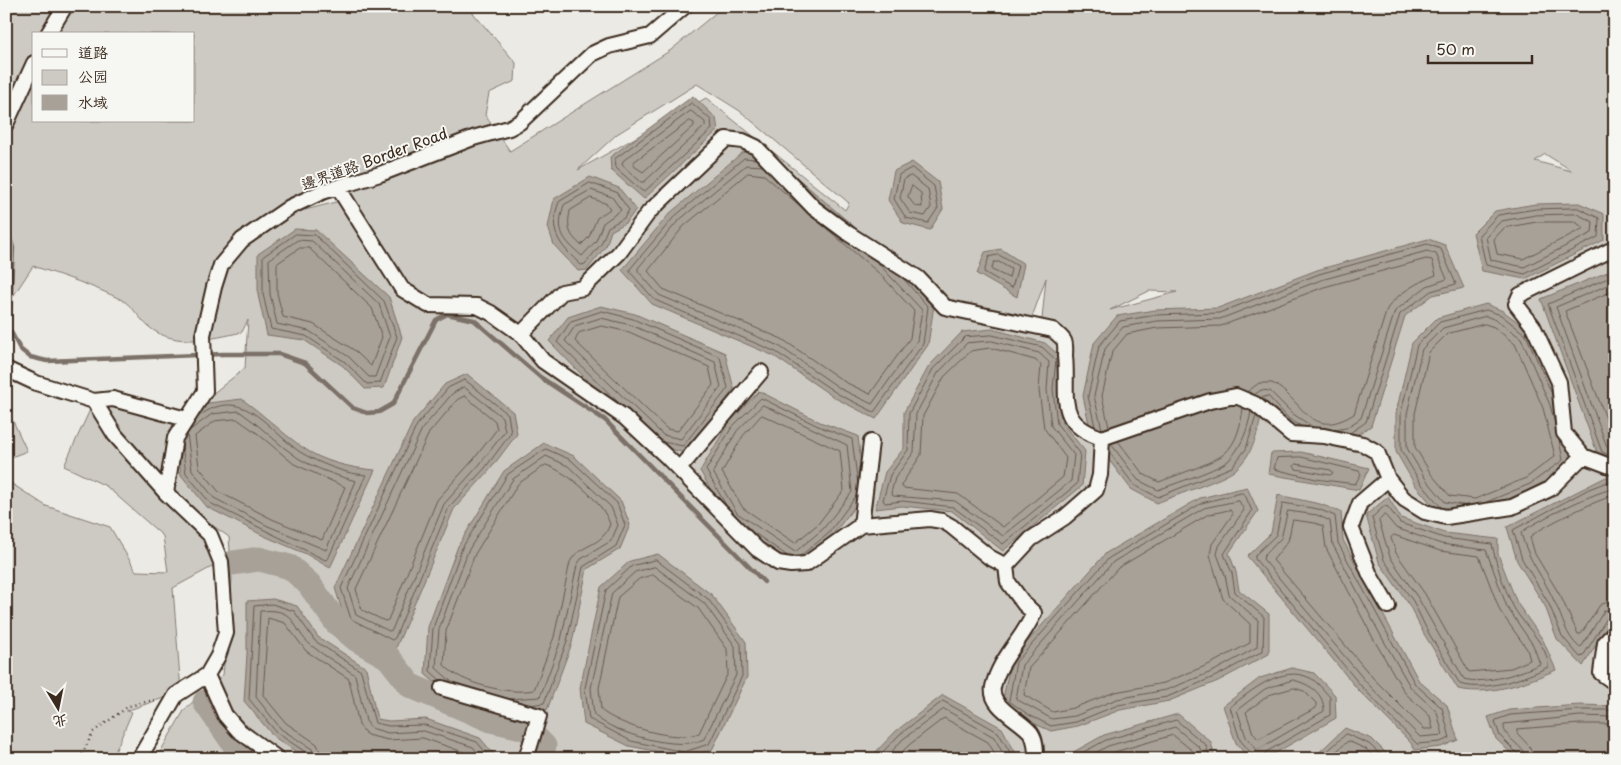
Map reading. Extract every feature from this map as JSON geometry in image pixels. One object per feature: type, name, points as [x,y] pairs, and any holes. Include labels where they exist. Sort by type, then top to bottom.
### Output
[{"type":"street","points":[[49,32],[65,6]]},
{"type":"street","name":"邊界道路 Border Road","points":[[166,493],[175,438],[202,397],[205,384],[203,335],[214,287],[222,265],[242,240],[290,207],[322,192],[339,189],[474,138],[509,128],[520,122],[592,54],[608,46],[650,36],[685,6]]},
{"type":"street","points":[[6,124],[32,67]]},
{"type":"street","points":[[521,334],[562,292],[583,288],[619,253],[649,212],[726,139],[743,141],[756,148],[814,208],[848,234],[918,278],[945,307],[1053,330],[1064,341],[1067,378],[1064,396],[1072,422],[1092,435],[1102,438],[1210,401],[1236,396],[1255,404],[1291,434],[1324,436],[1363,444],[1377,452],[1388,479],[1404,499],[1425,512],[1446,517],[1512,507],[1550,490],[1583,456]]},
{"type":"street","points":[[339,189],[402,289],[428,305],[476,306],[491,313],[521,334],[543,361],[624,417],[679,469],[757,549],[778,563],[791,566],[806,564],[861,525],[930,519],[942,521],[951,526],[989,557],[1006,566]]},
{"type":"street","points":[[1615,248],[1520,295],[1516,304],[1532,326],[1559,382],[1564,433],[1583,456],[1615,468]]},
{"type":"street","points":[[6,369],[36,383],[94,402],[113,399],[186,419]]},
{"type":"street","points":[[679,469],[761,372]]},
{"type":"street","points":[[94,402],[115,435],[166,493],[210,535],[221,562],[226,633],[218,656],[207,676],[176,695],[139,759]]},
{"type":"street","points":[[1036,759],[1036,745],[1031,733],[1003,709],[992,689],[1000,669],[1034,613],[1024,604],[1008,582],[1006,566],[1031,538],[1065,517],[1096,490],[1100,475],[1102,438]]},
{"type":"street","points":[[861,525],[870,442]]},
{"type":"street","points":[[1388,479],[1360,503],[1351,527],[1370,575],[1388,606]]},
{"type":"street","points":[[1615,632],[1605,643],[1601,674],[1615,683]]},
{"type":"street","points":[[207,676],[224,715],[238,730],[278,759]]},
{"type":"street","points":[[442,688],[539,716],[526,759]]},
{"type":"path","points":[[80,759],[93,732],[130,706],[176,695]]},
{"type":"green space","points":[[6,6],[467,6],[516,63],[515,81],[489,93],[485,115],[510,151],[671,50],[724,6],[1615,6],[1615,759],[156,759],[185,709],[223,675],[232,579],[229,537],[168,494],[221,562],[173,588],[181,692],[126,711],[132,712],[112,759],[6,759],[6,480],[46,506],[110,527],[136,571],[168,572],[163,536],[106,486],[64,466],[94,401],[178,416],[166,492],[211,395],[245,368],[248,320],[242,332],[230,335],[194,340],[170,338],[159,334],[149,327],[122,300],[67,277],[33,266],[6,307]],"holes":[[[697,84],[740,111],[849,203],[845,210],[706,98],[578,170],[617,134]],[[1545,154],[1571,171],[1535,161]],[[339,189],[344,200],[305,210]],[[1046,278],[1042,319],[1031,320]],[[1149,291],[1177,292],[1110,310]],[[406,292],[485,312],[416,306]]]},
{"type":"green space","points":[[6,417],[13,421],[27,451],[6,459]]},
{"type":"water","points":[[693,96],[716,118],[718,130],[644,199],[611,170],[610,157]]},
{"type":"water","points":[[743,152],[772,156],[894,261],[934,305],[928,345],[876,419],[835,398],[774,356],[652,304],[622,270],[670,213]]},
{"type":"water","points":[[912,162],[938,182],[943,209],[930,230],[903,223],[888,200],[894,171]]},
{"type":"water","points":[[590,177],[619,188],[636,209],[627,222],[611,231],[606,246],[587,270],[578,271],[554,245],[548,227],[554,199]]},
{"type":"water","points":[[1579,203],[1604,214],[1604,240],[1525,279],[1482,271],[1473,233],[1495,211],[1535,204]]},
{"type":"water","points":[[295,229],[316,230],[389,297],[402,337],[384,388],[365,389],[343,366],[304,340],[267,335],[258,295],[258,254]]},
{"type":"water","points":[[1428,239],[1445,245],[1464,288],[1433,295],[1405,316],[1371,426],[1350,439],[1316,443],[1286,423],[1264,399],[1256,438],[1248,455],[1235,470],[1210,483],[1157,503],[1131,489],[1092,438],[1083,396],[1094,343],[1117,316],[1155,310],[1218,308],[1317,270]]},
{"type":"water","points":[[1001,249],[1024,264],[1017,297],[977,274],[985,252]]},
{"type":"water","points":[[1615,269],[1615,462],[1599,458],[1541,299]]},
{"type":"water","points":[[1486,304],[1503,311],[1530,331],[1561,402],[1576,464],[1535,494],[1477,518],[1439,513],[1415,485],[1396,452],[1396,413],[1412,343],[1437,318]]},
{"type":"water","points":[[601,306],[635,314],[725,353],[734,389],[685,453],[658,446],[581,374],[549,341],[568,317]]},
{"type":"water","points":[[992,329],[1045,343],[1062,358],[1058,389],[1062,423],[1085,451],[1082,486],[1003,551],[952,511],[902,506],[875,509],[885,472],[904,448],[904,412],[929,366],[962,332]]},
{"type":"water","points":[[467,374],[513,412],[517,434],[489,471],[454,509],[396,648],[346,623],[335,588],[413,422],[445,384]]},
{"type":"water","points":[[759,391],[820,422],[858,436],[864,495],[831,537],[795,567],[729,521],[700,471],[728,424]]},
{"type":"water","points":[[242,399],[294,441],[319,457],[356,468],[375,470],[330,568],[306,554],[264,536],[207,507],[181,475],[175,427],[208,403]]},
{"type":"water","points":[[544,443],[574,456],[621,501],[630,525],[620,549],[587,569],[572,643],[547,710],[505,710],[449,695],[425,674],[428,627],[458,546],[504,471]]},
{"type":"water","points":[[1301,452],[1369,468],[1359,490],[1268,474],[1271,453]]},
{"type":"water","points":[[1606,477],[1615,477],[1615,615],[1583,666],[1557,639],[1545,606],[1517,561],[1507,527]]},
{"type":"water","points":[[1247,487],[1258,511],[1229,553],[1236,572],[1239,590],[1269,614],[1269,654],[1218,681],[1169,701],[1120,710],[1078,726],[1051,731],[1026,720],[1002,703],[1011,660],[1106,553],[1200,498]]},
{"type":"water","points":[[1278,495],[1320,504],[1341,512],[1343,540],[1419,681],[1447,705],[1458,740],[1441,747],[1415,750],[1410,742],[1359,691],[1247,556],[1271,533]]},
{"type":"water","points":[[1388,497],[1401,518],[1445,533],[1498,539],[1498,554],[1517,603],[1543,640],[1556,670],[1508,687],[1483,691],[1458,689],[1424,634],[1408,603],[1379,562],[1366,515]]},
{"type":"water","points":[[658,554],[712,595],[746,642],[747,677],[712,750],[685,757],[629,746],[584,724],[580,688],[601,587],[630,561]]},
{"type":"water","points":[[273,599],[297,606],[318,637],[366,668],[377,719],[389,721],[426,719],[480,738],[498,759],[307,759],[274,737],[244,701],[247,654],[247,601]]},
{"type":"water","points":[[1292,668],[1314,673],[1335,695],[1336,718],[1265,759],[1249,759],[1236,743],[1223,706],[1260,678]]},
{"type":"water","points":[[943,695],[1002,728],[1019,759],[869,759],[896,731]]},
{"type":"water","points":[[1580,705],[1615,706],[1615,759],[1517,759],[1496,739],[1488,717],[1509,710]]},
{"type":"water","points":[[1178,714],[1211,742],[1215,759],[1061,759],[1104,735]]},
{"type":"water","points":[[1345,728],[1372,739],[1392,759],[1312,759]]},
{"type":"waterway","points":[[6,231],[13,248],[9,328],[20,349],[30,357],[47,361],[223,354],[279,354],[305,363],[353,408],[367,413],[379,412],[393,404],[436,320],[447,314],[474,320],[540,377],[605,420],[764,582]]},
{"type":"waterway","points":[[233,563],[259,559],[290,567],[309,584],[336,622],[356,639],[388,657],[411,686],[491,720],[526,728],[544,746]]},
{"type":"waterway","points":[[205,702],[235,745],[250,759]]}]
